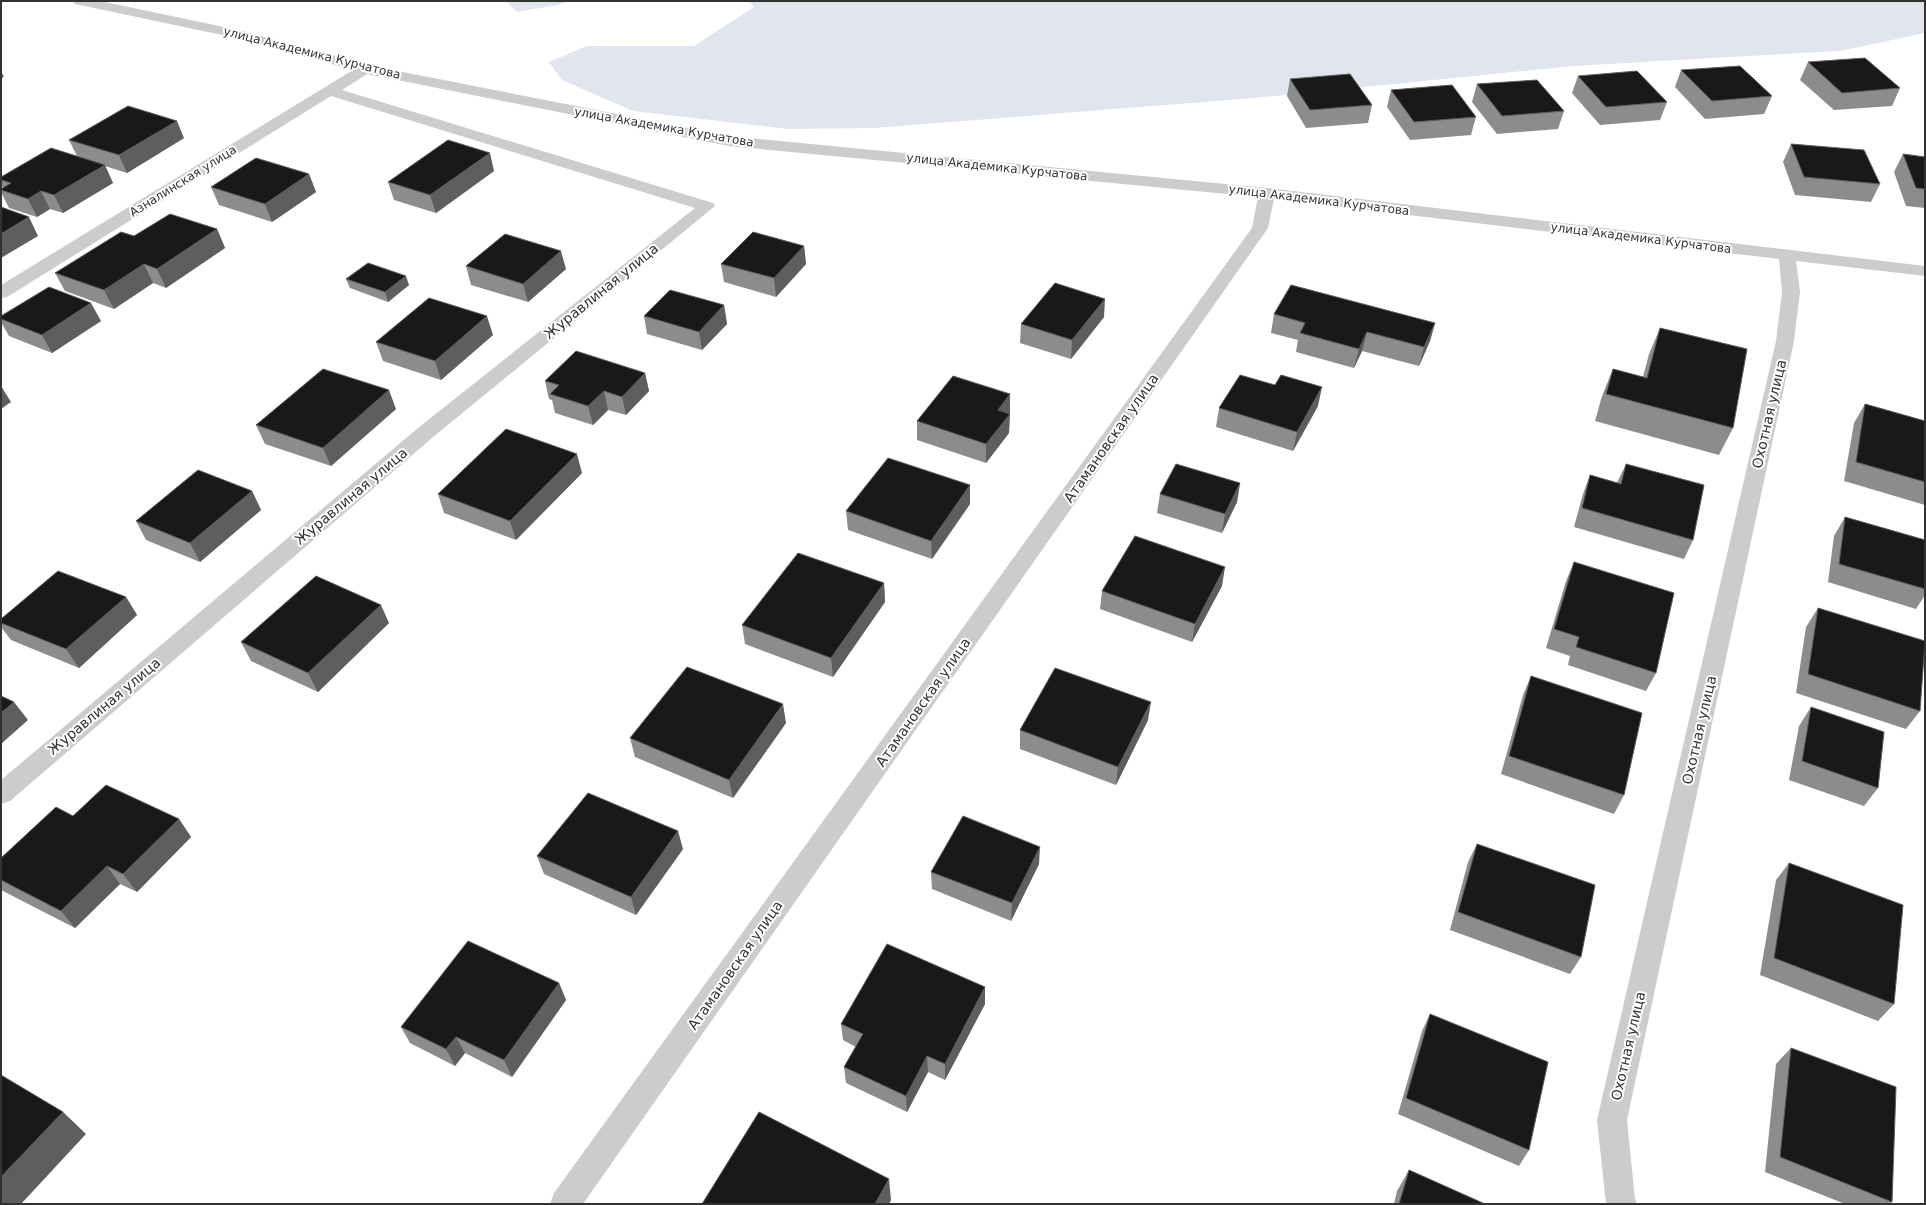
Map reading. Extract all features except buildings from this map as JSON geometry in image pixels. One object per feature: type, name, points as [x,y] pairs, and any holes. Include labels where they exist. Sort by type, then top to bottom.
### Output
[{"type":"street","name":"улица Академика Курчатова","points":[[80,1],[243,35],[364,69],[729,141],[1267,193],[1787,256],[1925,271]]},
{"type":"street","name":"Азналинская улица","points":[[1,293],[364,69]]},
{"type":"street","name":"Журавлиная улица","points":[[1,794],[425,433],[707,206],[466,134],[330,91]]},
{"type":"street","name":"Атамановская улица","points":[[565,1204],[1260,228],[1267,193]]},
{"type":"street","name":"Охотная улица","points":[[1622,1204],[1620,1200],[1612,1120],[1785,341],[1791,292],[1787,256]]},
{"type":"shaded area","points":[[506,1],[568,1],[558,5],[517,12]]},
{"type":"shaded area","points":[[749,1],[1925,1],[1925,33],[1840,51],[1573,66],[1255,98],[874,128],[788,129],[633,111],[562,80],[549,62],[587,46],[694,46],[754,7]]}]
